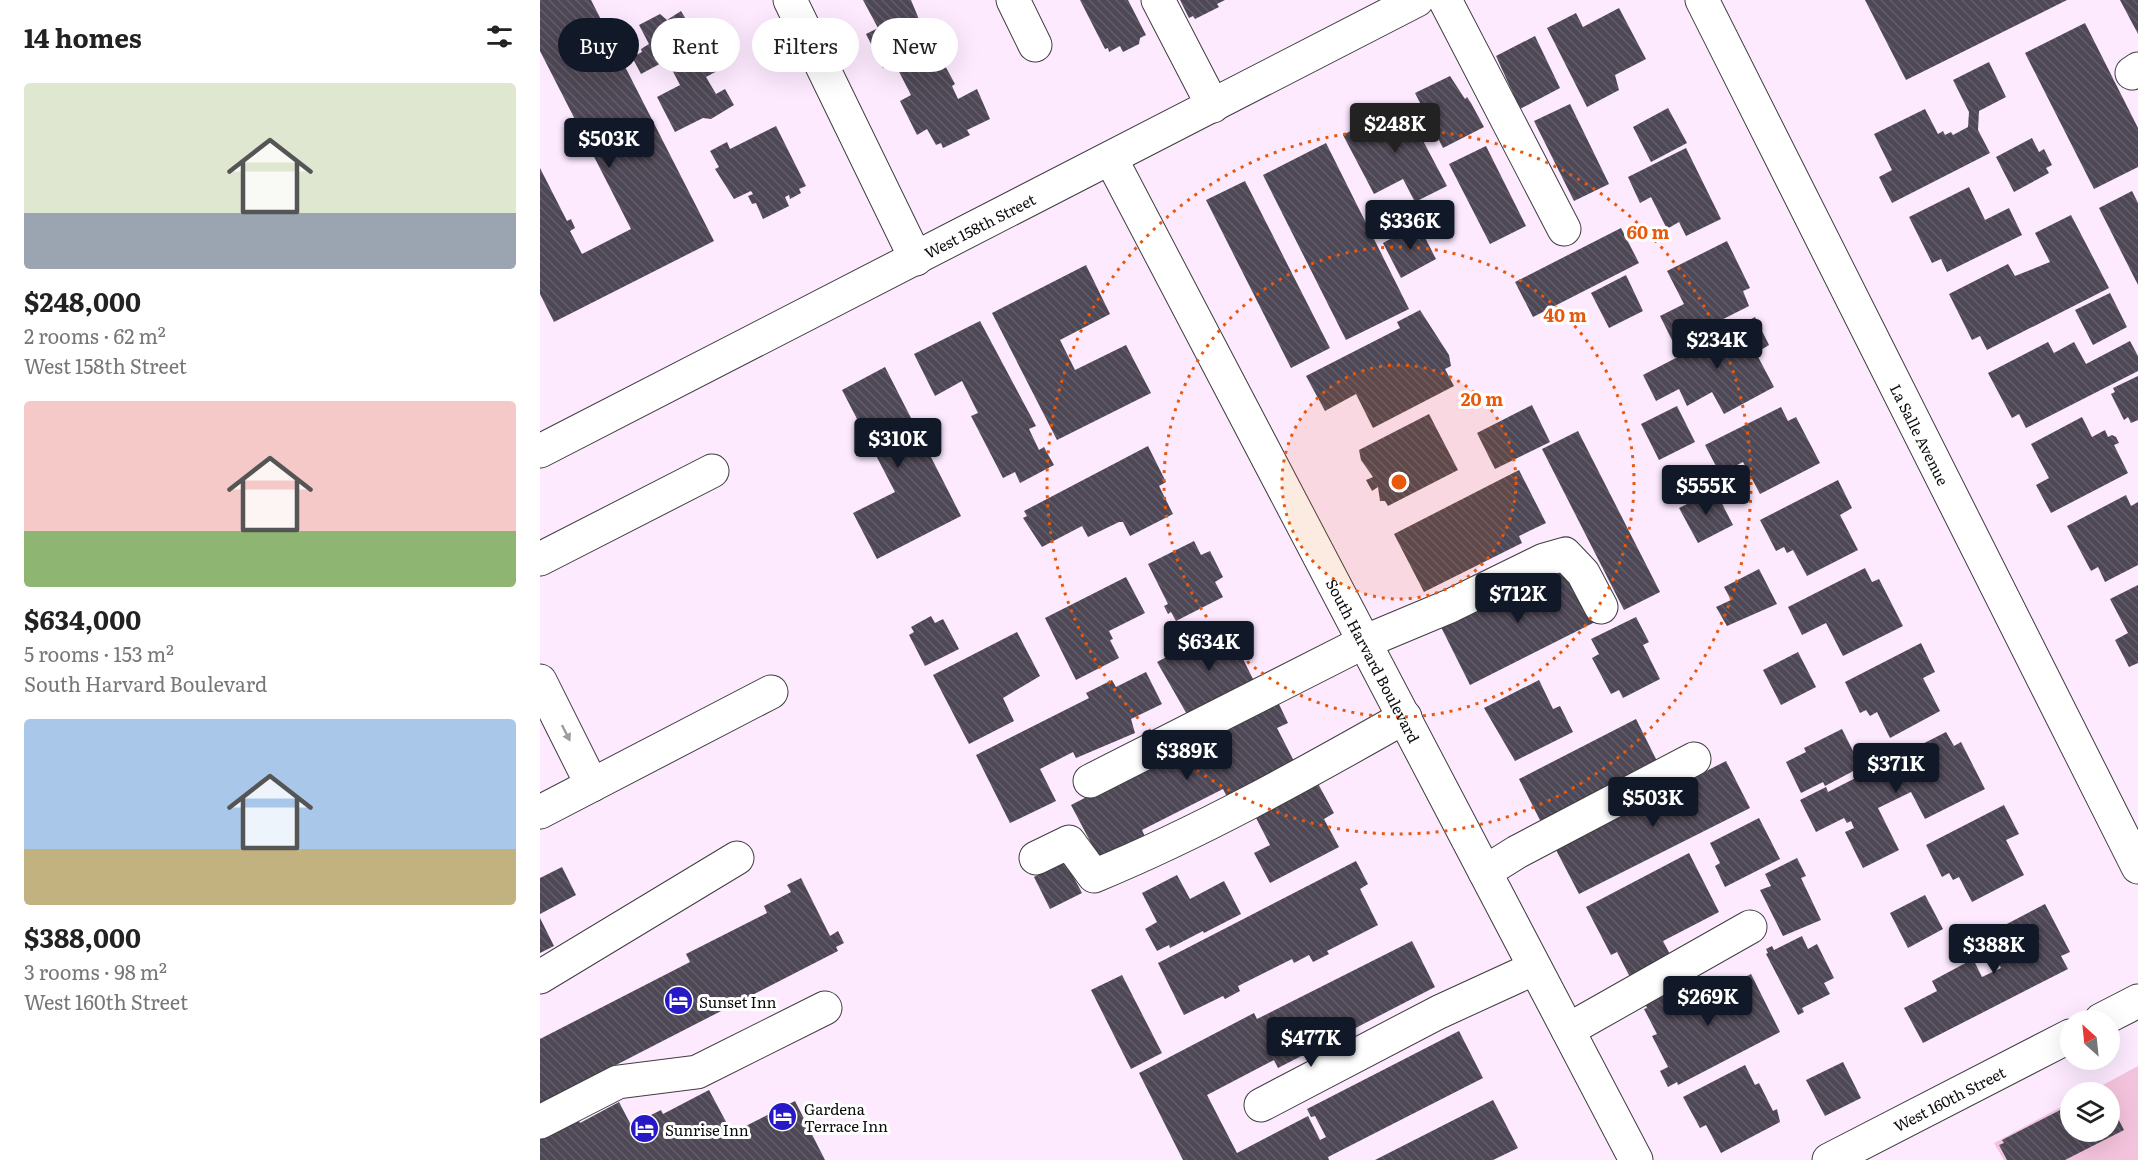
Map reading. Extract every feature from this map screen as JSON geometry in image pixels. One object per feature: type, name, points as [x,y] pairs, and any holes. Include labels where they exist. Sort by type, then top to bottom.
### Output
[{"type":"street","points":[[789,0],[916,259]]},
{"type":"street","points":[[1012,0],[1035,45]]},
{"type":"street","points":[[1158,0],[1213,106]]},
{"type":"street","name":"West 158th Street","points":[[540,451],[1417,0]]},
{"type":"street","points":[[1445,0],[1564,229]]},
{"type":"street","name":"La Salle Avenue","points":[[1702,0],[2138,867]]},
{"type":"street","name":"South Harvard Boulevard","points":[[1111,159],[1636,1160]]},
{"type":"street","points":[[540,559],[712,471]]},
{"type":"street","points":[[1090,781],[1364,642],[1450,606],[1544,560],[1565,554],[1583,573],[1601,607]]},
{"type":"street","points":[[540,681],[592,785]]},
{"type":"street","points":[[540,812],[771,692]]},
{"type":"street","points":[[1036,858],[1069,842],[1094,876],[1139,857],[1319,766],[1405,717]]},
{"type":"street","points":[[1485,872],[1516,852],[1694,759]]},
{"type":"street","points":[[540,977],[736,858]]},
{"type":"street","points":[[1568,1030],[1750,927]]},
{"type":"street","points":[[1261,1105],[1439,1012],[1535,968]]},
{"type":"street","points":[[2120,1010],[2138,1001]]},
{"type":"street","points":[[540,1122],[618,1082],[697,1072],[825,1008]]},
{"type":"street","name":"West 160th Street","points":[[1829,1160],[2060,1041]]},
{"type":"shaded area","points":[[2138,1066],[2138,1160],[2004,1160],[1994,1143],[2060,1107],[2060,1142],[2120,1142],[2120,1082],[2108,1082]]},
{"type":"building","points":[[540,0],[591,0],[600,18],[558,18],[558,72],[628,72],[714,241],[554,322],[540,294],[540,168],[567,221],[571,219],[575,228],[570,231],[582,254],[631,229],[540,51]]},
{"type":"building","points":[[863,0],[911,0],[918,18],[873,18]]},
{"type":"building","points":[[1080,0],[1128,0],[1146,35],[1140,38],[1139,44],[1123,52],[1120,46],[1109,52],[1108,48],[1105,49]]},
{"type":"building","points":[[1180,0],[1225,0],[1217,4],[1219,7],[1195,19],[1193,16],[1189,18]]},
{"type":"building","points":[[1865,0],[2067,0],[1906,80]]},
{"type":"building","points":[[2120,0],[2138,0],[2138,34]]},
{"type":"building","points":[[1619,8],[1646,59],[1615,75],[1619,90],[1587,107],[1547,28],[1576,13],[1583,27]]},
{"type":"building","points":[[681,11],[685,18],[670,18]]},
{"type":"building","points":[[660,14],[665,18],[652,18]]},
{"type":"building","points":[[651,19],[651,69],[641,74],[639,54],[642,52],[641,49],[649,44],[639,25]]},
{"type":"building","points":[[2085,23],[2138,128],[2138,167],[2094,189],[2025,53]]},
{"type":"building","points":[[871,32],[871,44],[866,34]]},
{"type":"building","points":[[1535,36],[1560,88],[1520,109],[1496,56]]},
{"type":"building","points":[[1989,62],[2006,97],[1979,111],[1978,130],[1990,153],[1892,203],[1879,177],[1892,170],[1874,134],[1925,109],[1938,134],[1943,131],[1945,135],[1951,132],[1953,135],[1968,127],[1969,112],[1953,80]]},
{"type":"building","points":[[673,72],[715,72],[706,77],[716,94],[725,89],[734,105],[711,119],[703,118],[675,132],[657,97],[680,85]]},
{"type":"building","points":[[899,72],[948,72],[955,84],[952,86],[958,99],[977,89],[990,119],[967,130],[970,135],[943,148],[941,143],[936,145],[927,129],[917,135],[900,101],[911,95]]},
{"type":"building","points":[[1450,76],[1465,99],[1467,97],[1471,103],[1484,127],[1443,148],[1415,93]]},
{"type":"building","points":[[1403,103],[1447,186],[1415,202],[1403,179],[1374,194],[1343,135]]},
{"type":"building","points":[[1570,104],[1609,184],[1574,201],[1534,121]]},
{"type":"building","points":[[1668,108],[1687,143],[1651,162],[1633,127]]},
{"type":"building","points":[[776,126],[806,186],[799,189],[801,193],[790,199],[789,195],[785,197],[789,206],[763,219],[756,203],[752,204],[748,196],[753,194],[751,191],[734,199],[715,169],[719,167],[710,151],[727,142],[730,149]]},
{"type":"building","points":[[2032,138],[2039,152],[2044,149],[2052,165],[2046,168],[2049,173],[2014,192],[1996,157]]},
{"type":"building","points":[[1326,143],[1409,309],[1346,340],[1263,175]]},
{"type":"building","points":[[1486,146],[1526,226],[1490,244],[1449,164]]},
{"type":"building","points":[[1686,148],[1721,219],[1686,236],[1679,222],[1667,229],[1651,197],[1640,203],[1628,177]]},
{"type":"building","points":[[1245,181],[1330,348],[1291,368],[1206,200]]},
{"type":"building","points":[[1969,187],[1985,220],[2009,208],[2022,235],[1947,272],[1941,259],[1932,263],[1909,217]]},
{"type":"building","points":[[2132,191],[2138,203],[2138,285],[2099,208]]},
{"type":"building","points":[[2071,215],[2109,288],[1987,350],[1980,336],[1972,340],[1949,294],[2008,264],[2015,276],[2050,262],[2035,233]]},
{"type":"building","points":[[1418,224],[1436,259],[1401,278],[1383,243]]},
{"type":"building","points":[[1621,228],[1639,263],[1533,317],[1515,282]]},
{"type":"building","points":[[1727,241],[1750,288],[1743,291],[1749,306],[1674,344],[1660,316],[1684,304],[1667,271]]},
{"type":"building","points":[[1086,265],[1110,314],[1060,340],[1075,370],[1126,345],[1151,393],[1057,440],[992,313]]},
{"type":"building","points":[[1626,275],[1643,311],[1609,328],[1591,293]]},
{"type":"building","points":[[2110,293],[2127,327],[2093,345],[2075,310]]},
{"type":"building","points":[[1420,310],[1449,355],[1451,366],[1445,369],[1454,386],[1373,428],[1356,394],[1325,411],[1306,376],[1400,328],[1397,322]]},
{"type":"building","points":[[1755,317],[1769,345],[1756,353],[1774,387],[1724,414],[1712,392],[1687,406],[1679,389],[1656,401],[1643,375]]},
{"type":"building","points":[[980,321],[1036,426],[1029,429],[1039,450],[1044,447],[1054,465],[1020,483],[1015,472],[1003,478],[971,416],[978,413],[962,381],[935,396],[914,354]]},
{"type":"building","points":[[2130,341],[2138,356],[2138,371],[2026,428],[2019,414],[2012,418],[1988,373],[2048,342],[2054,353],[2074,342],[2086,364]]},
{"type":"building","points":[[885,367],[961,516],[877,559],[853,513],[895,492],[842,390]]},
{"type":"building","points":[[2138,376],[2138,420],[2131,423],[2128,417],[2124,420],[2111,394],[2115,392],[2113,388]]},
{"type":"building","points":[[1532,405],[1550,442],[1495,469],[1477,433]]},
{"type":"building","points":[[1677,406],[1695,442],[1659,460],[1641,424]]},
{"type":"building","points":[[1781,407],[1788,421],[1796,417],[1820,463],[1760,494],[1743,462],[1720,474],[1705,445]]},
{"type":"building","points":[[1429,414],[1458,470],[1388,506],[1385,501],[1380,501],[1378,487],[1372,491],[1366,480],[1373,477],[1361,460],[1359,450]]},
{"type":"building","points":[[2082,417],[2092,437],[2105,430],[2108,437],[2112,435],[2116,437],[2119,443],[2114,445],[2128,473],[2051,513],[2036,485],[2049,478],[2031,444]]},
{"type":"building","points":[[1578,431],[1660,592],[1624,610],[1542,449]]},
{"type":"building","points":[[1148,446],[1166,482],[1159,486],[1173,514],[1130,536],[1123,522],[1088,537],[1082,526],[1042,547],[1023,518],[1027,516],[1024,511]]},
{"type":"building","points":[[1519,470],[1546,523],[1519,536],[1522,543],[1424,592],[1394,534]]},
{"type":"building","points":[[1838,480],[1852,508],[1840,515],[1858,550],[1807,576],[1793,550],[1787,553],[1784,547],[1776,551],[1760,520]]},
{"type":"building","points":[[1715,490],[1733,525],[1698,543],[1679,508]]},
{"type":"building","points":[[2126,495],[2131,506],[2138,502],[2138,565],[2105,582],[2098,567],[2091,571],[2067,526]]},
{"type":"building","points":[[1194,541],[1201,555],[1210,551],[1223,577],[1215,582],[1223,597],[1176,621],[1171,612],[1168,614],[1164,606],[1168,604],[1148,564]]},
{"type":"building","points":[[1568,565],[1597,621],[1470,685],[1439,623]]},
{"type":"building","points":[[1865,568],[1872,582],[1879,579],[1903,626],[1843,656],[1826,623],[1802,635],[1788,607]]},
{"type":"building","points":[[1759,569],[1777,604],[1727,626],[1716,607],[1731,600],[1724,587]]},
{"type":"building","points":[[1126,577],[1145,613],[1109,631],[1113,639],[1110,640],[1119,658],[1076,680],[1045,618]]},
{"type":"building","points":[[2138,585],[2138,663],[2129,667],[2115,640],[2128,633],[2110,599]]},
{"type":"building","points":[[931,616],[935,623],[943,619],[959,649],[925,666],[909,635],[914,632],[911,627]]},
{"type":"building","points":[[1636,617],[1649,642],[1643,645],[1660,679],[1623,698],[1619,690],[1611,694],[1592,658],[1599,654],[1591,639]]},
{"type":"building","points":[[1234,621],[1249,650],[1241,655],[1257,687],[1192,723],[1157,662]]},
{"type":"building","points":[[1017,632],[1040,676],[1003,698],[1014,721],[969,744],[933,675]]},
{"type":"building","points":[[1921,643],[1935,672],[1923,678],[1940,711],[1890,738],[1877,712],[1870,716],[1866,710],[1860,713],[1845,682]]},
{"type":"building","points":[[1798,652],[1816,687],[1781,705],[1763,670]]},
{"type":"building","points":[[1146,672],[1162,704],[1131,719],[1135,733],[1076,758],[1073,752],[1040,769],[1056,801],[1010,823],[976,755],[1089,698],[1086,693],[1112,680],[1116,687]]},
{"type":"building","points":[[1539,680],[1553,709],[1560,706],[1573,732],[1515,761],[1484,708]]},
{"type":"building","points":[[1277,700],[1288,723],[1277,728],[1298,769],[1230,803],[1223,789],[1142,830],[1147,841],[1102,864],[1071,805]]},
{"type":"building","points":[[1636,719],[1661,769],[1545,830],[1519,779]]},
{"type":"building","points":[[1842,729],[1861,767],[1825,786],[1823,782],[1801,793],[1786,762],[1806,752],[1804,748]]},
{"type":"building","points":[[1946,732],[1954,746],[1961,742],[1985,789],[1925,819],[1911,792],[1878,808],[1899,850],[1863,868],[1845,832],[1854,828],[1851,821],[1847,823],[1844,818],[1816,832],[1800,800],[1826,787],[1828,792]]},
{"type":"building","points":[[1726,761],[1750,808],[1579,894],[1555,848]]},
{"type":"building","points":[[1316,780],[1334,813],[1324,819],[1339,847],[1270,883],[1254,853],[1270,845],[1253,812]]},
{"type":"building","points":[[2004,805],[2019,834],[2006,840],[2024,875],[1972,902],[1959,877],[1953,880],[1949,873],[1942,877],[1926,845]]},
{"type":"building","points":[[1759,818],[1780,859],[1725,887],[1715,866],[1720,863],[1710,843]]},
{"type":"building","points":[[1689,853],[1719,912],[1663,941],[1673,960],[1632,981],[1617,952],[1611,955],[1586,907]]},
{"type":"building","points":[[1797,858],[1806,876],[1801,878],[1821,920],[1783,936],[1760,890],[1771,886],[1765,874]]},
{"type":"building","points":[[1065,861],[1082,893],[1050,909],[1034,877]]},
{"type":"building","points":[[1356,861],[1368,884],[1360,889],[1378,925],[1327,951],[1329,954],[1313,962],[1309,955],[1294,963],[1292,959],[1238,986],[1240,991],[1225,999],[1223,996],[1184,1015],[1158,963]]},
{"type":"building","points":[[562,867],[576,895],[540,914],[540,878]]},
{"type":"building","points":[[1177,875],[1190,899],[1224,881],[1241,914],[1170,948],[1169,945],[1157,951],[1145,929],[1157,922],[1142,893]]},
{"type":"building","name":"Sunset Inn","points":[[801,878],[830,936],[838,931],[844,943],[836,947],[838,951],[540,1104],[540,1039],[690,962],[686,954],[767,913],[764,906],[791,892],[787,885]]},
{"type":"building","points":[[1925,895],[1943,929],[1908,948],[1890,913]]},
{"type":"building","points":[[2045,904],[2070,952],[2061,956],[2068,969],[1923,1043],[1904,1008],[1937,991],[1932,981],[1973,959],[1982,977],[2001,968],[1984,936]]},
{"type":"building","points":[[540,918],[554,946],[540,953]]},
{"type":"building","points":[[1802,936],[1808,949],[1817,944],[1834,978],[1824,983],[1830,994],[1802,1008],[1804,1012],[1798,1015],[1766,954],[1768,953],[1766,949],[1772,946],[1774,950]]},
{"type":"building","points":[[1412,941],[1435,987],[1278,1068],[1274,1060],[1207,1095],[1237,1153],[1308,1116],[1320,1140],[1326,1137],[1315,1116],[1311,1117],[1307,1109],[1459,1031],[1483,1078],[1328,1157],[1329,1160],[1183,1160],[1139,1073],[1254,1013],[1257,1019]]},
{"type":"building","points":[[1751,974],[1780,1032],[1678,1085],[1677,1082],[1668,1087],[1660,1071],[1668,1067],[1652,1036],[1657,1034],[1644,1009],[1647,1008],[1645,1004],[1684,984],[1694,1003]]},
{"type":"building","points":[[1122,975],[1162,1053],[1131,1069],[1091,990]]},
{"type":"building","points":[[1843,1062],[1861,1098],[1825,1116],[1806,1080]]},
{"type":"building","points":[[1745,1065],[1755,1085],[1759,1083],[1773,1111],[1777,1109],[1780,1122],[1721,1153],[1706,1125],[1700,1128],[1683,1097]]},
{"type":"building","name":"Sunrise Inn","points":[[709,1090],[732,1133],[795,1101],[825,1160],[540,1160],[540,1138],[578,1119],[580,1123],[619,1102],[631,1125],[661,1110],[663,1114]]},
{"type":"building","points":[[1493,1100],[1518,1148],[1493,1160],[1375,1160]]},
{"type":"building","points":[[2060,1110],[2060,1142],[2100,1142],[2065,1160],[2007,1160],[1999,1145],[2004,1143],[2002,1140]]},
{"type":"place","name":"Sunset Inn","points":[[678,1001]]},
{"type":"place","name":"Gardena Terrace Inn","points":[[783,1117]]},
{"type":"place","name":"Sunrise Inn","points":[[644,1129]]}]
